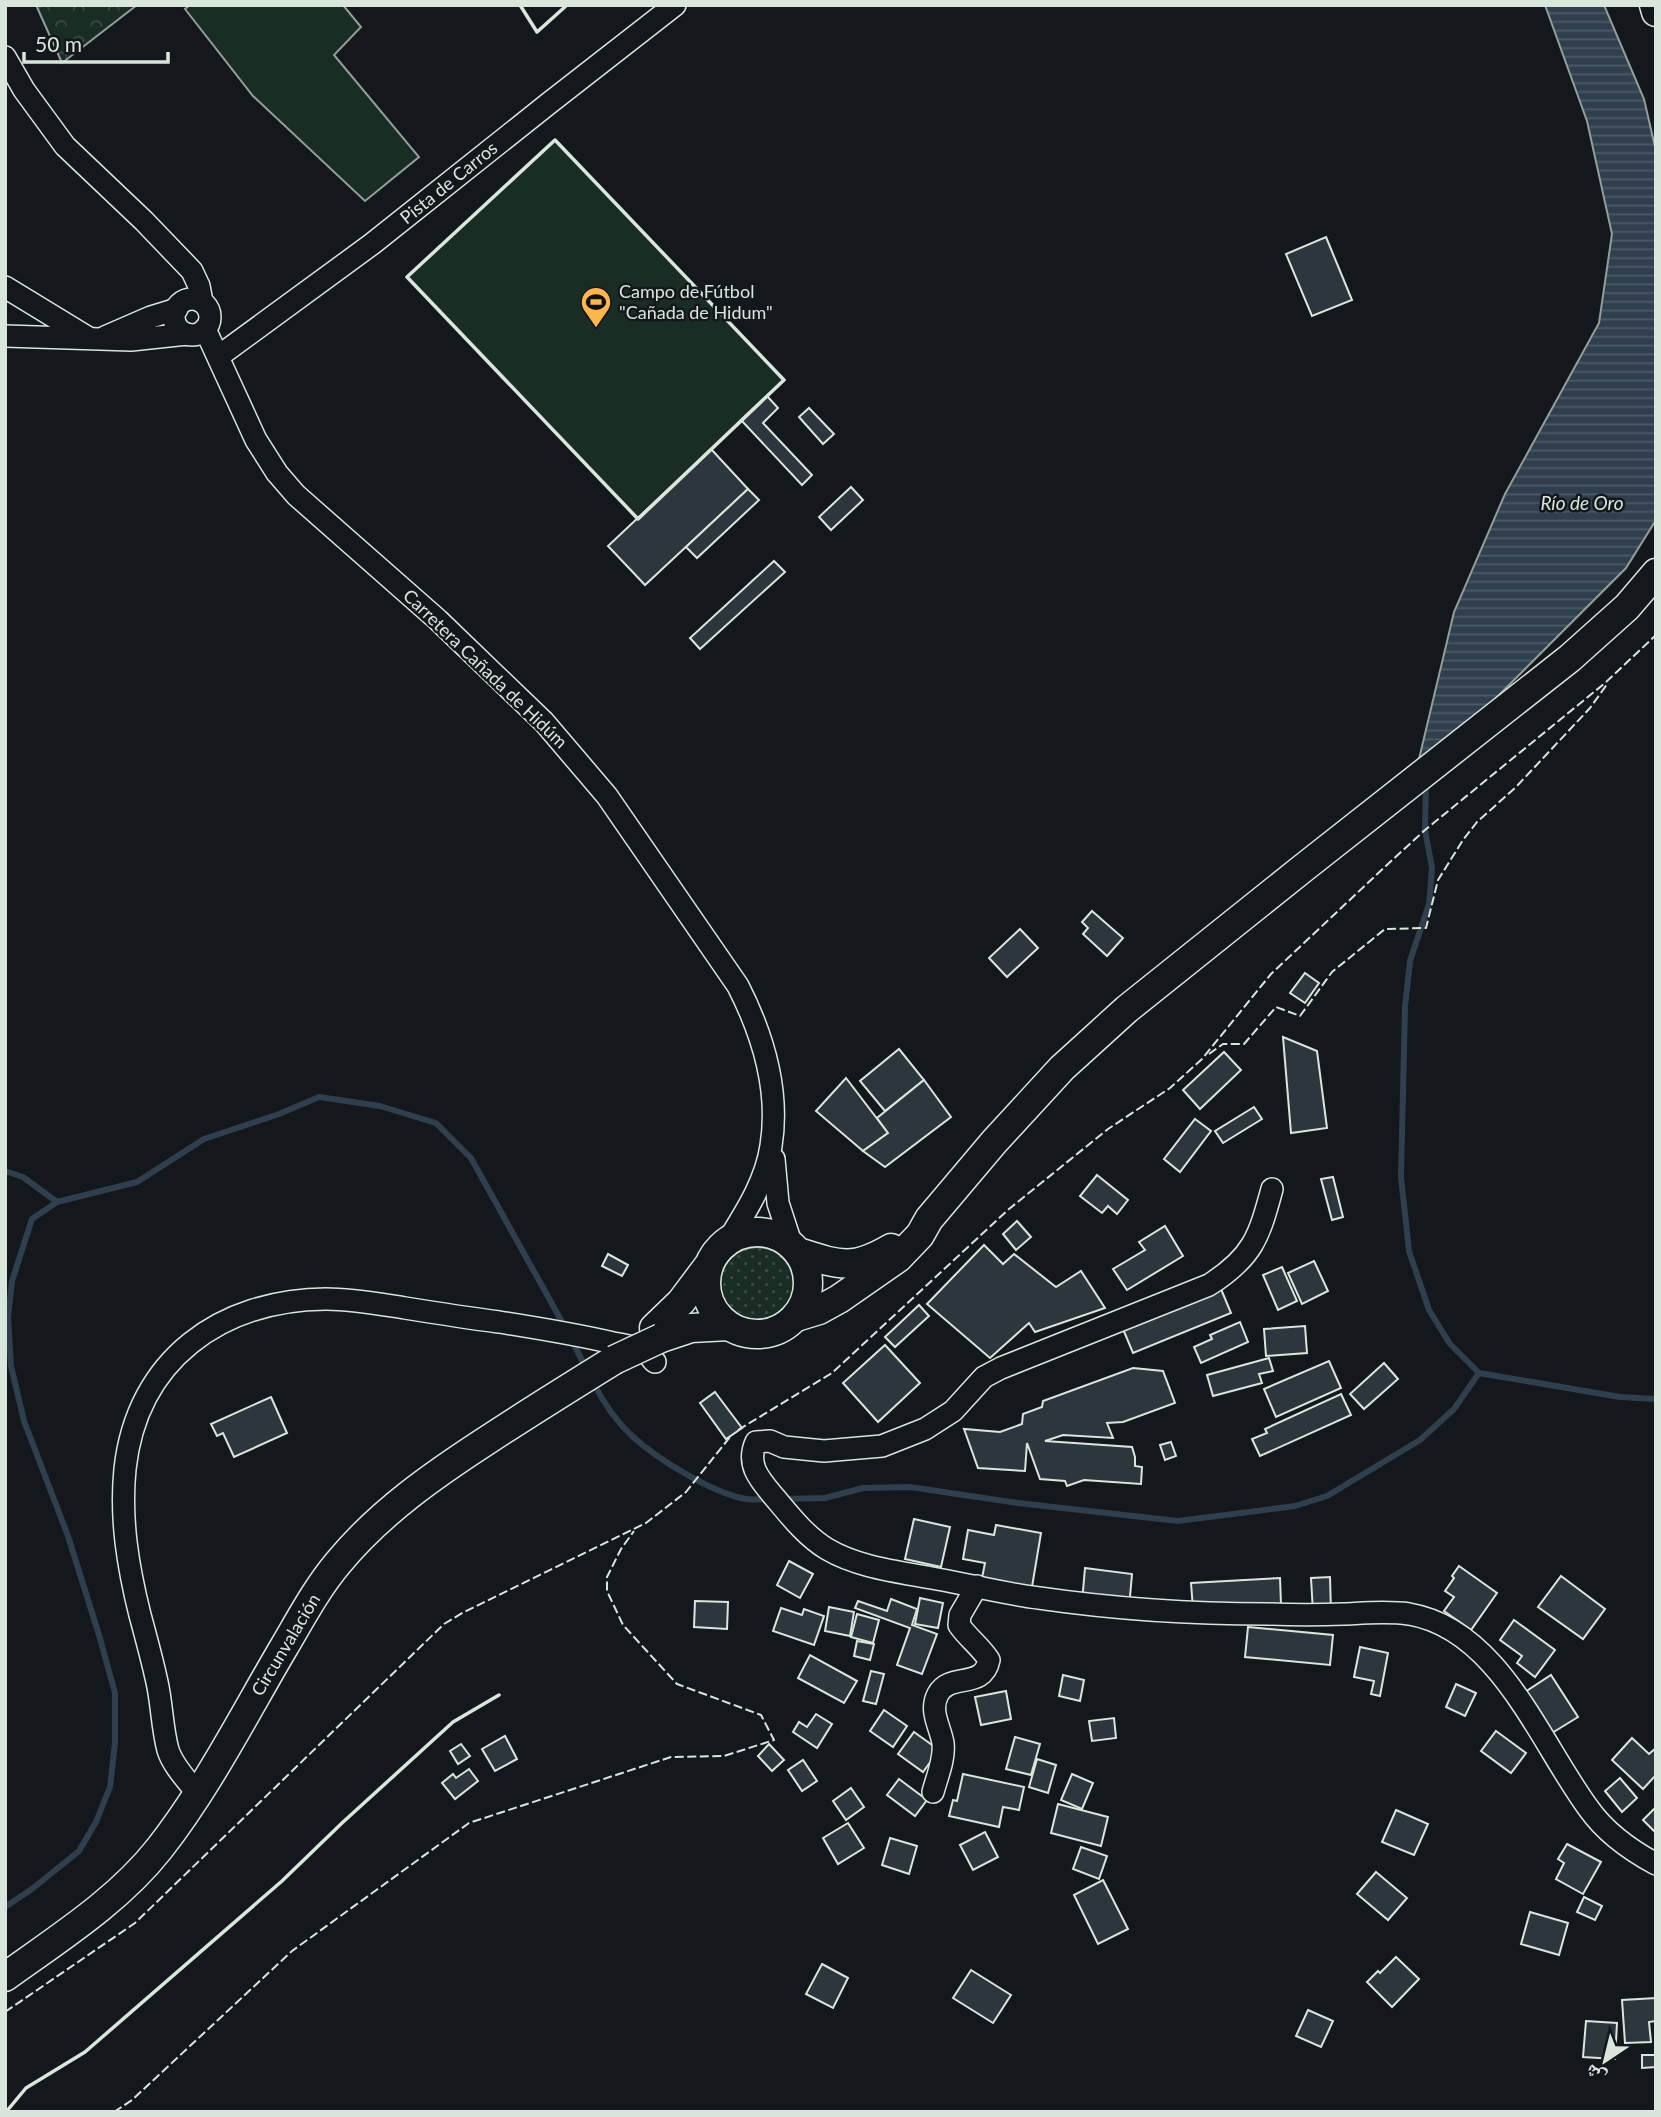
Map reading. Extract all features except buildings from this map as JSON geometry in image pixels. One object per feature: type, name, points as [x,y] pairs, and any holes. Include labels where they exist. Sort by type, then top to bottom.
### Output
[{"type":"main road","points":[[1654,5],[1656,12]]},
{"type":"main road","points":[[796,1317],[819,1310],[873,1277],[898,1258],[920,1235],[929,1219],[994,1142],[1062,1068],[1127,1009],[1570,657],[1628,607],[1656,573]]},
{"type":"main road","points":[[656,1343],[713,1255],[729,1239],[754,1231],[767,1232],[794,1248],[835,1264],[852,1265],[872,1259],[890,1249],[929,1219]]},
{"type":"main road","points":[[656,1343],[691,1328],[729,1326],[752,1334],[764,1334],[787,1325],[804,1305],[808,1285],[805,1264],[794,1248]]},
{"type":"main road","points":[[708,1266],[706,1293],[711,1306],[729,1326]]},
{"type":"main road","name":"Circunvalación","points":[[5,1977],[81,1922],[126,1885],[158,1850],[197,1793],[311,1601],[339,1562],[394,1507],[530,1412],[614,1360],[656,1343]]},
{"type":"street","name":"Pista de Carros","points":[[219,356],[372,244],[675,5]]},
{"type":"street","points":[[5,57],[24,90],[65,146],[192,271],[200,286],[175,316],[180,330],[196,331]]},
{"type":"street","points":[[5,287],[96,338]]},
{"type":"street","points":[[5,336],[131,340],[196,331],[210,318],[209,312],[187,304],[96,338]]},
{"type":"street","name":"Carretera Cañada de Hidúm","points":[[196,331],[219,356],[266,457],[296,495],[438,620],[544,722],[607,796],[653,860],[738,986],[753,1016],[764,1047],[771,1080],[774,1113],[771,1146]]},
{"type":"street","points":[[729,1239],[759,1185],[771,1146]]},
{"type":"street","points":[[771,1146],[778,1203],[794,1248]]},
{"type":"street","points":[[1272,1189],[1261,1228],[1246,1255],[1228,1273],[1209,1285],[1001,1368],[984,1377],[953,1411],[925,1429],[883,1446],[824,1451],[784,1447],[770,1441],[756,1442],[750,1454],[753,1466],[763,1483],[796,1522],[826,1548],[877,1567],[1036,1598],[1180,1613],[1390,1612],[1413,1615],[1436,1623],[1460,1635],[1480,1650],[1500,1671],[1589,1810],[1622,1844],[1656,1864]]},
{"type":"street","points":[[197,1793],[176,1766],[168,1750],[157,1681],[132,1580],[124,1512],[125,1467],[138,1418],[158,1379],[182,1349],[216,1325],[249,1311],[326,1299],[359,1301],[576,1334],[636,1348],[649,1354],[656,1343]]},
{"type":"street","points":[[933,1792],[943,1743],[934,1704],[939,1692],[949,1684],[979,1677],[987,1670],[989,1660],[984,1651],[965,1635],[959,1625],[960,1615],[977,1586]]},
{"type":"green space","points":[[36,5],[137,5],[62,63]]},
{"type":"green space","points":[[190,5],[343,5],[361,27],[334,55],[419,157],[365,201],[253,96],[185,9]]},
{"type":"green space","name":"Campo de Fútbol \"Cañada de Hidum\"","points":[[555,140],[784,380],[638,519],[407,277]]},
{"type":"green space","points":[[757,1247],[778,1253],[788,1263],[794,1284],[788,1305],[778,1315],[757,1321],[736,1315],[726,1305],[720,1284],[726,1263],[736,1253]]},
{"type":"water","name":"Río de Oro","points":[[1545,5],[1604,5],[1644,99],[1656,151],[1656,520],[1626,568],[1414,780],[1454,612],[1505,494],[1599,323],[1612,234],[1587,121]]},
{"type":"waterway","points":[[1426,781],[1425,830],[1432,868],[1429,904],[1410,961],[1405,1007],[1401,1177],[1409,1251],[1429,1310],[1450,1344],[1479,1373],[1620,1397],[1656,1399]]},
{"type":"waterway","points":[[5,1907],[79,1851],[96,1822],[110,1787],[115,1743],[115,1693],[68,1536],[24,1421],[11,1366],[8,1318],[12,1281],[32,1219],[57,1202],[137,1182],[204,1139],[279,1114],[319,1097],[380,1106],[436,1123],[471,1158],[566,1329]]},
{"type":"waterway","points":[[5,1171],[23,1177],[57,1202]]},
{"type":"waterway","points":[[571,1339],[587,1370]]},
{"type":"waterway","points":[[783,1499],[825,1498],[863,1488],[910,1487],[1018,1503],[1178,1521],[1295,1506],[1327,1496],[1420,1440],[1454,1409],[1479,1373]]},
{"type":"waterway","points":[[593,1382],[610,1411],[626,1430],[670,1464],[732,1496],[768,1499]]},
{"type":"fence","points":[[738,1430],[832,1373],[1009,1209],[1108,1129],[1170,1088],[1202,1059],[1271,974],[1389,863],[1425,830],[1605,683],[1656,635]]},
{"type":"fence","points":[[1209,1054],[1223,1044],[1244,1044],[1276,1007],[1300,1016],[1332,972],[1385,929],[1426,928],[1438,880],[1463,840],[1477,822],[1516,787],[1590,708],[1608,683]]},
{"type":"fence","points":[[5,2012],[135,1923],[444,1624],[646,1523],[686,1492],[730,1437]]},
{"type":"fence","points":[[114,2112],[132,2100],[292,1951],[469,1823],[671,1757],[724,1756],[774,1740],[761,1715],[677,1684],[623,1625],[607,1591],[607,1577],[634,1531]]},
{"type":"wall","points":[[520,5],[537,32],[567,5]]},
{"type":"wall","points":[[555,140],[784,380],[638,519],[407,277],[555,140]]},
{"type":"wall","points":[[6,2112],[26,2088],[85,2052],[282,1881],[453,1722],[499,1695]]},
{"type":"place","name":"Campo de Fútbol \"Cañada de Hidum\"","points":[[596,329]]}]
